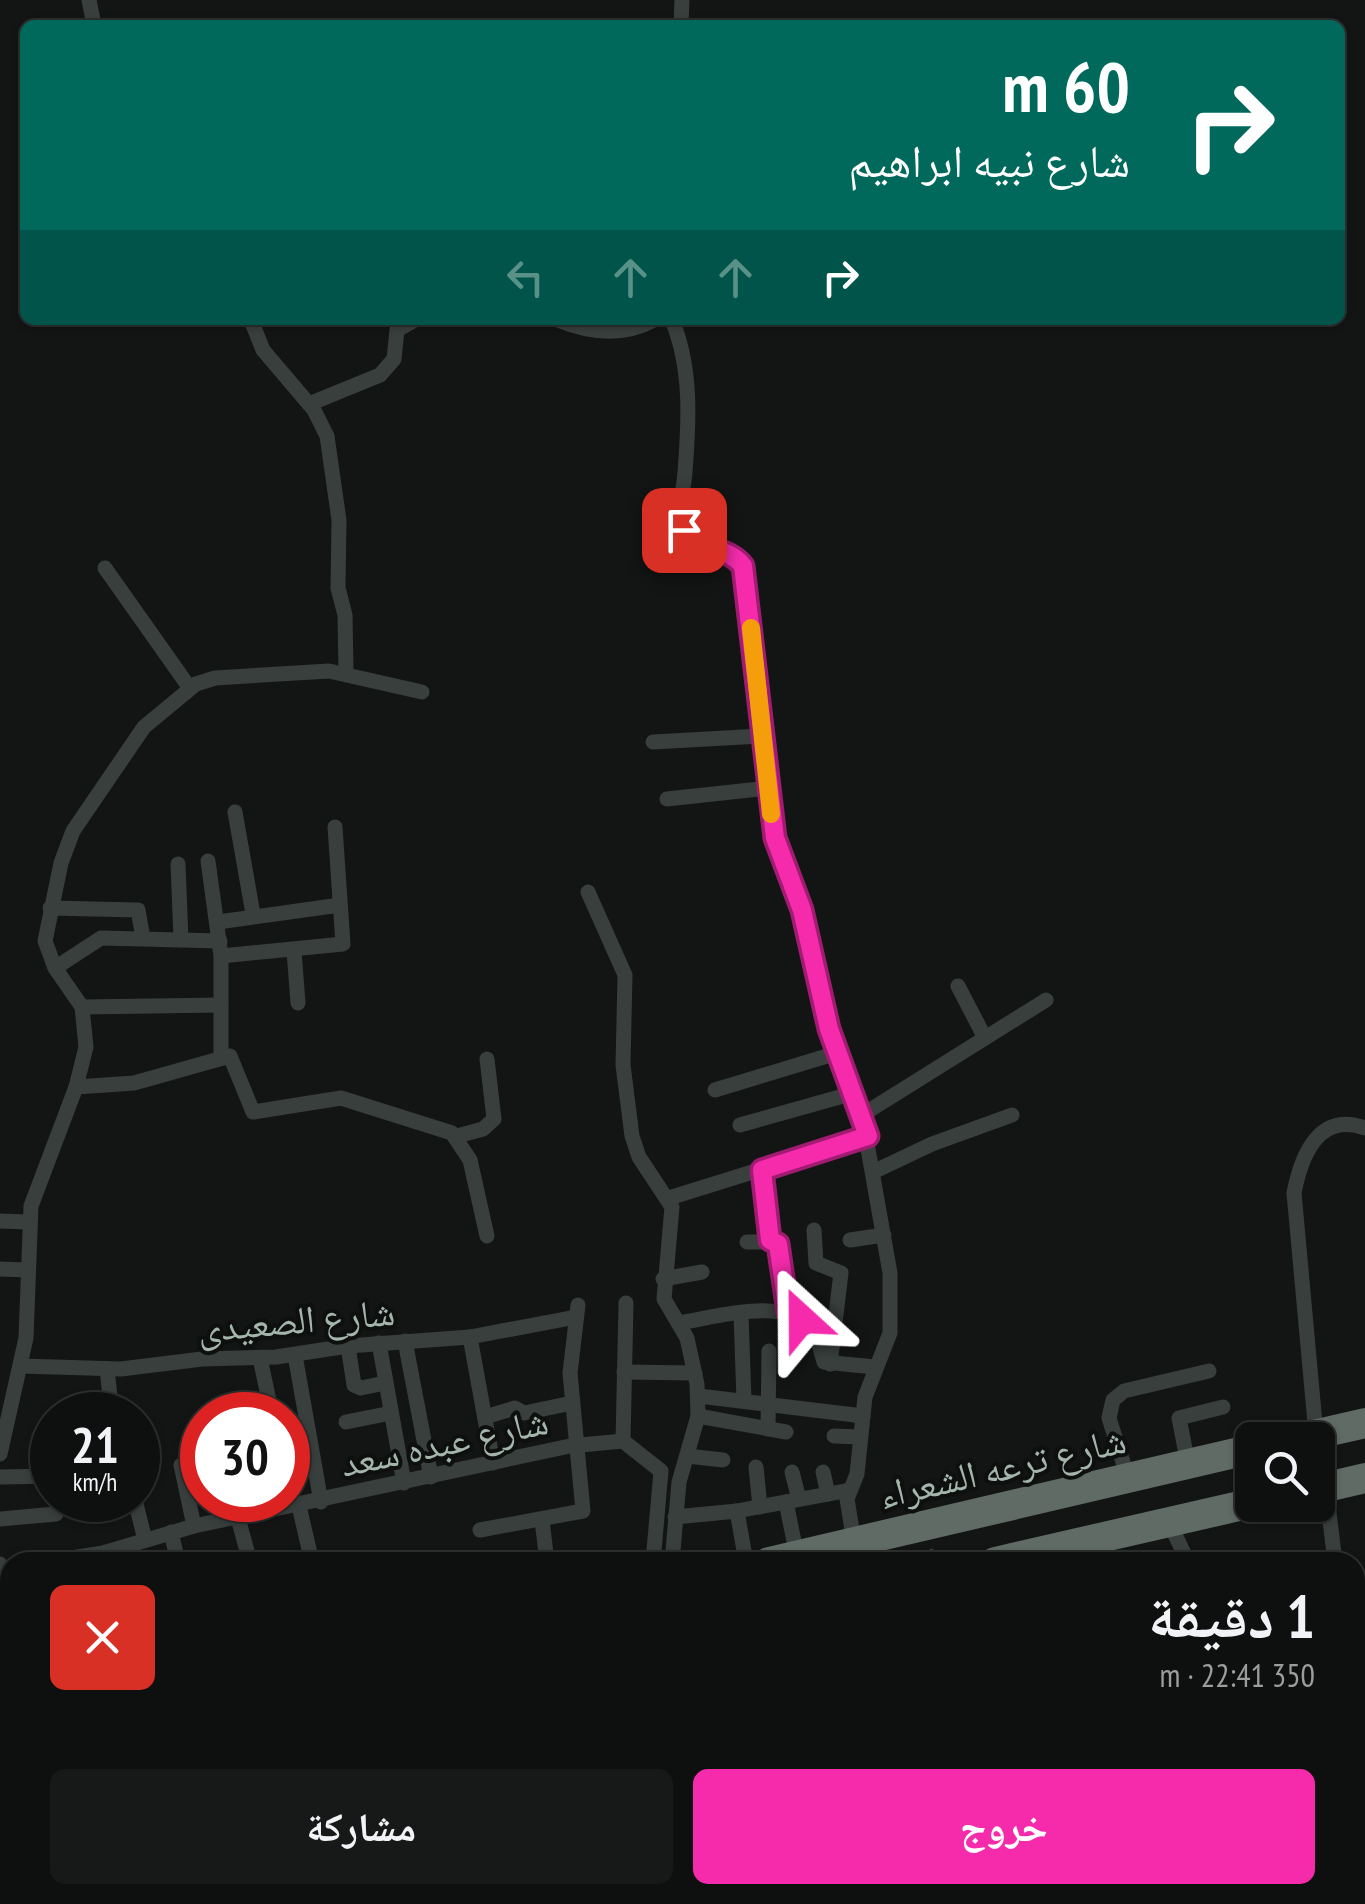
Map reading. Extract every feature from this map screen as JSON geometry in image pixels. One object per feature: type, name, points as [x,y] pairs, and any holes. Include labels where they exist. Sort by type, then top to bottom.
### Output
[{"type":"highway","points":[[1335,1430],[1365,1423]]},
{"type":"highway","name":"شارع ترعه الشعراء","points":[[812,1552],[1235,1453]]},
{"type":"highway","points":[[1182,1519],[1188,1464]]},
{"type":"highway","points":[[1335,1485],[1365,1478]]},
{"type":"highway","points":[[1121,1480],[1136,1501],[1133,1530]]},
{"type":"highway","points":[[1037,1552],[1235,1508]]},
{"type":"street","points":[[253,325],[263,350],[309,404],[327,436],[336,497],[346,673]]},
{"type":"street","points":[[309,404],[380,375],[394,359],[397,330],[406,325]]},
{"type":"street","points":[[586,325],[622,331],[639,325]]},
{"type":"street","points":[[674,325],[684,352],[688,390],[682,522],[694,542],[733,555],[743,566],[775,838],[802,910],[837,1054],[862,1114],[884,1235],[891,1321],[863,1416],[857,1474],[847,1504],[854,1542]]},
{"type":"street","points":[[105,568],[190,687]]},
{"type":"street","points":[[0,1454],[28,1322],[28,1222],[42,1168],[76,1087],[86,1047],[82,1006],[71,985],[55,968],[45,941],[50,908],[73,830],[144,727],[190,687],[215,678],[346,673],[422,692]]},
{"type":"street","points":[[652,742],[760,736]]},
{"type":"street","points":[[668,799],[768,788]]},
{"type":"street","points":[[235,812],[253,914]]},
{"type":"street","points":[[55,968],[101,938],[182,940],[221,949],[294,951],[343,944],[334,827]]},
{"type":"street","points":[[208,862],[221,949],[222,1057]]},
{"type":"street","points":[[178,864],[182,940]]},
{"type":"street","points":[[588,892],[625,974],[623,1065],[635,1147],[669,1198],[673,1216],[663,1279],[667,1310],[688,1338],[695,1372],[698,1416],[686,1456],[673,1552]]},
{"type":"street","points":[[218,922],[253,914],[340,905]]},
{"type":"street","points":[[50,908],[138,910],[143,938]]},
{"type":"street","points":[[294,951],[298,1003]]},
{"type":"street","points":[[958,986],[985,1038]]},
{"type":"street","points":[[862,1114],[1046,1000]]},
{"type":"street","points":[[82,1006],[221,1005]]},
{"type":"street","points":[[715,1090],[837,1054]]},
{"type":"street","points":[[76,1087],[134,1083],[222,1057],[234,1058],[253,1112],[342,1098],[457,1136],[483,1129],[494,1119],[486,1060]]},
{"type":"street","points":[[740,1125],[854,1093]]},
{"type":"street","points":[[873,1172],[932,1144],[1012,1115]]},
{"type":"street","points":[[1303,1422],[1294,1193],[1300,1162],[1312,1139],[1330,1128],[1354,1124],[1365,1128]]},
{"type":"street","points":[[457,1136],[470,1160],[487,1236]]},
{"type":"street","points":[[669,1198],[868,1136]]},
{"type":"street","points":[[762,1170],[770,1240]]},
{"type":"street","points":[[0,1221],[28,1222]]},
{"type":"street","points":[[814,1230],[816,1264],[841,1273],[830,1364]]},
{"type":"street","points":[[850,1240],[884,1235]]},
{"type":"street","points":[[747,1242],[770,1240],[778,1244],[788,1312]]},
{"type":"street","points":[[0,1270],[27,1270]]},
{"type":"street","points":[[663,1279],[702,1272]]},
{"type":"street","points":[[626,1304],[623,1441],[631,1452],[661,1471],[654,1552]]},
{"type":"street","name":"شارع الصعيدى","points":[[20,1366],[107,1369],[470,1338],[577,1311],[570,1364],[572,1404]]},
{"type":"street","points":[[678,1324],[741,1314],[788,1312],[812,1327],[822,1360],[875,1367]]},
{"type":"street","points":[[741,1314],[744,1401]]},
{"type":"street","points":[[470,1338],[493,1463]]},
{"type":"street","points":[[405,1341],[431,1476]]},
{"type":"street","points":[[379,1343],[404,1482]]},
{"type":"street","points":[[348,1346],[357,1388],[385,1383]]},
{"type":"street","points":[[768,1429],[776,1377],[769,1352]]},
{"type":"street","points":[[295,1355],[321,1502]]},
{"type":"street","points":[[260,1358],[267,1392]]},
{"type":"street","points":[[107,1369],[110,1392]]},
{"type":"street","points":[[1121,1480],[1109,1418],[1113,1400],[1124,1391],[1209,1370]]},
{"type":"street","points":[[624,1372],[695,1372]]},
{"type":"street","points":[[743,1376],[776,1377]]},
{"type":"street","points":[[698,1396],[863,1416]]},
{"type":"street","points":[[480,1530],[583,1511],[572,1404],[524,1413],[516,1408],[485,1416]]},
{"type":"street","points":[[1188,1464],[1179,1418],[1223,1407]]},
{"type":"street","points":[[346,1422],[391,1413]]},
{"type":"street","points":[[698,1416],[786,1432]]},
{"type":"street","points":[[834,1436],[860,1436]]},
{"type":"street","name":"شارع عبده سعد","points":[[310,1504],[493,1463],[623,1441]]},
{"type":"street","points":[[686,1456],[723,1460]]},
{"type":"street","points":[[756,1466],[760,1507]]},
{"type":"street","points":[[784,1552],[793,1501],[792,1472]]},
{"type":"street","points":[[822,1472],[828,1494]]},
{"type":"street","points":[[0,1477],[30,1476]]},
{"type":"street","points":[[675,1517],[738,1511],[850,1490]]},
{"type":"street","points":[[738,1511],[744,1552]]},
{"type":"street","points":[[0,1519],[30,1516]]},
{"type":"street","points":[[1182,1519],[1187,1552]]},
{"type":"street","points":[[542,1520],[546,1552]]},
{"type":"street","points":[[140,1522],[145,1540]]},
{"type":"street","points":[[193,1522],[194,1526]]},
{"type":"street","name":"شارع عبده سعد","points":[[120,1552],[145,1540],[216,1522]]},
{"type":"street","points":[[239,1522],[247,1552]]},
{"type":"street","points":[[300,1522],[309,1552]]},
{"type":"street","points":[[1328,1522],[1333,1552]]},
{"type":"street","points":[[172,1532],[176,1552]]},
{"type":"slow traffic","points":[[751,628],[771,814]]},
{"type":"route","points":[[684,530],[694,542],[733,555],[743,566],[775,838],[802,910],[829,1029],[868,1136],[762,1170],[770,1240],[778,1244],[788,1312],[802,1319]]}]
